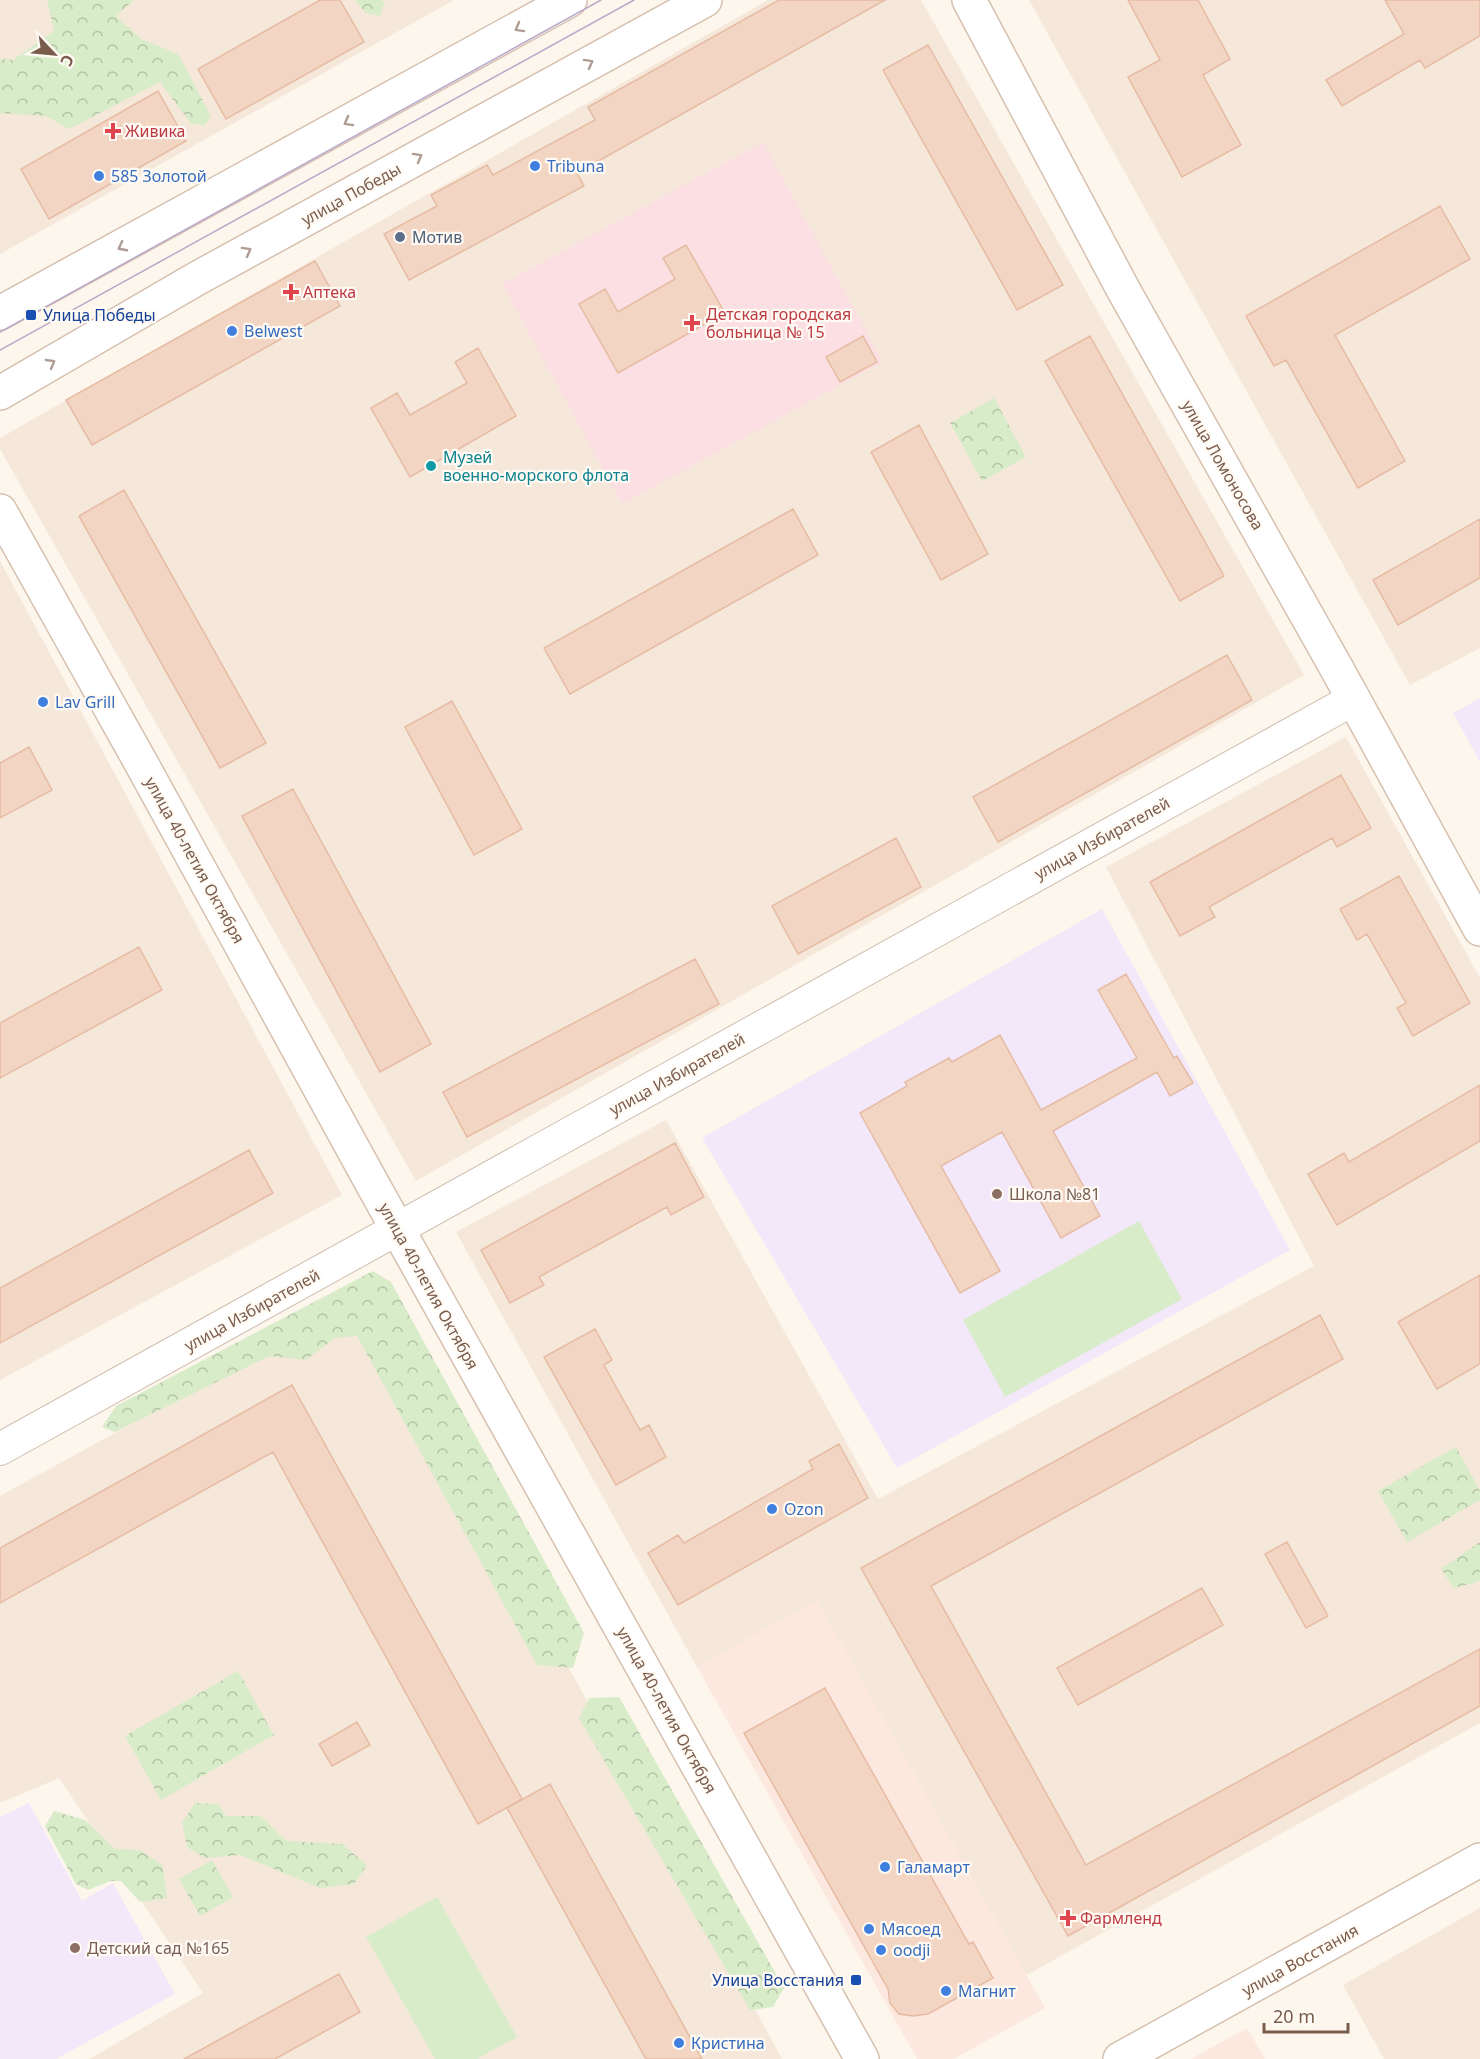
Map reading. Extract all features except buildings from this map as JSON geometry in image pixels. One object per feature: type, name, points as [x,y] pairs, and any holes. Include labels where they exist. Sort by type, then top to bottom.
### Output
[{"type":"main road","points":[[0,313],[570,0]]},
{"type":"main road","name":"улица Победы","points":[[0,393],[196,279],[705,0]]},
{"type":"main road","name":"улица Ломоносова","points":[[969,0],[1124,291],[1354,699],[1480,929]]},
{"type":"main road","name":"улица 40-летия Октября","points":[[0,511],[862,2059]]},
{"type":"main road","name":"улица Восстания","points":[[1120,2059],[1480,1860]]},
{"type":"street","name":"улица Избирателей","points":[[0,1449],[1354,699]]},
{"type":"shaded area","points":[[0,0],[454,0],[0,254]]},
{"type":"shaded area","points":[[768,0],[921,0],[1304,675],[416,1181],[0,449],[0,438]]},
{"type":"shaded area","points":[[1029,0],[1480,0],[1480,648],[1410,685]]},
{"type":"shaded area","name":"Детская городская больница № 15","points":[[763,142],[883,362],[622,504],[502,284]]},
{"type":"shaded area","points":[[0,561],[342,1195],[0,1380]]},
{"type":"shaded area","points":[[1480,698],[1480,762],[1453,713]]},
{"type":"shaded area","points":[[1346,737],[1480,978],[1480,1723],[1025,1976],[817,1601],[697,1667],[456,1232],[666,1120],[878,1499],[1314,1266],[1106,867]]},
{"type":"shaded area","name":"Школа №81","points":[[1102,909],[1290,1250],[897,1468],[702,1138]]},
{"type":"shaded area","points":[[366,1295],[782,2059],[89,2059],[203,1993],[59,1778],[0,1803],[0,1496]]},
{"type":"shaded area","points":[[817,1600],[1045,2008],[954,2059],[917,2059],[697,1667]]},
{"type":"shaded area","name":"Детский сад №165","points":[[29,1803],[82,1901],[113,1883],[175,1994],[56,2059],[0,2059],[0,1817]]},
{"type":"shaded area","points":[[1480,1908],[1480,2059],[1384,2059],[1343,1985]]},
{"type":"shaded area","points":[[1247,2028],[1265,2059],[1191,2059]]},
{"type":"green space","points":[[47,0],[134,0],[116,16],[141,39],[178,54],[211,116],[205,125],[191,124],[160,82],[69,129],[46,116],[0,113],[0,59],[13,60],[54,31]]},
{"type":"green space","points":[[355,0],[381,0],[385,3],[380,16],[366,13]]},
{"type":"green space","points":[[994,398],[1026,457],[982,481],[950,423]]},
{"type":"green space","points":[[1139,1221],[1182,1299],[1005,1397],[963,1320]]},
{"type":"green space","points":[[373,1271],[391,1282],[584,1633],[573,1668],[537,1665],[357,1336],[335,1338],[306,1360],[269,1356],[115,1432],[102,1427],[116,1406]]},
{"type":"green space","points":[[1456,1447],[1480,1491],[1480,1500],[1407,1542],[1378,1491]]},
{"type":"green space","points":[[1480,1542],[1480,1581],[1454,1588],[1441,1569]]},
{"type":"green space","points":[[238,1671],[274,1735],[161,1800],[125,1736]]},
{"type":"green space","points":[[619,1697],[784,1988],[773,2007],[750,2010],[579,1718],[589,1698]]},
{"type":"green space","points":[[195,1803],[218,1804],[226,1816],[261,1816],[286,1841],[342,1844],[367,1865],[354,1884],[320,1888],[240,1855],[205,1858],[187,1847],[182,1823]]},
{"type":"green space","points":[[54,1811],[85,1820],[115,1849],[140,1850],[163,1866],[167,1898],[140,1902],[121,1881],[110,1881],[88,1890],[76,1884],[45,1826]]},
{"type":"green space","points":[[212,1860],[233,1897],[200,1916],[179,1879]]},
{"type":"green space","points":[[437,1897],[517,2037],[477,2059],[435,2059],[366,1937]]},
{"type":"tram line","points":[[0,332],[601,0]]},
{"type":"tram line","points":[[0,350],[634,0]]},
{"type":"place","name":"Живика","points":[[113,131]]},
{"type":"place","name":"Tribuna","points":[[535,166]]},
{"type":"place","name":"585 Золотой","points":[[99,176]]},
{"type":"place","name":"Мотив","points":[[400,237]]},
{"type":"place","name":"Аптека","points":[[291,292]]},
{"type":"place","name":"Улица Победы","points":[[31,315]]},
{"type":"place","name":"Детская городская больница № 15","points":[[692,323]]},
{"type":"place","name":"Belwest","points":[[232,331]]},
{"type":"place","name":"Музей военно-морского флота","points":[[431,466]]},
{"type":"place","name":"Lav Grill","points":[[43,702]]},
{"type":"place","name":"Школа №81","points":[[997,1194]]},
{"type":"place","name":"Ozon","points":[[772,1509]]},
{"type":"place","name":"Галамарт","points":[[885,1867]]},
{"type":"place","name":"Фармленд","points":[[1068,1918]]},
{"type":"place","name":"Мясоед","points":[[869,1929]]},
{"type":"place","name":"Детский сад №165","points":[[75,1948]]},
{"type":"place","name":"oodji","points":[[881,1950]]},
{"type":"place","name":"Улица Восстания","points":[[856,1980]]},
{"type":"place","name":"Магнит","points":[[946,1991]]},
{"type":"place","name":"Кристина","points":[[679,2043]]}]
